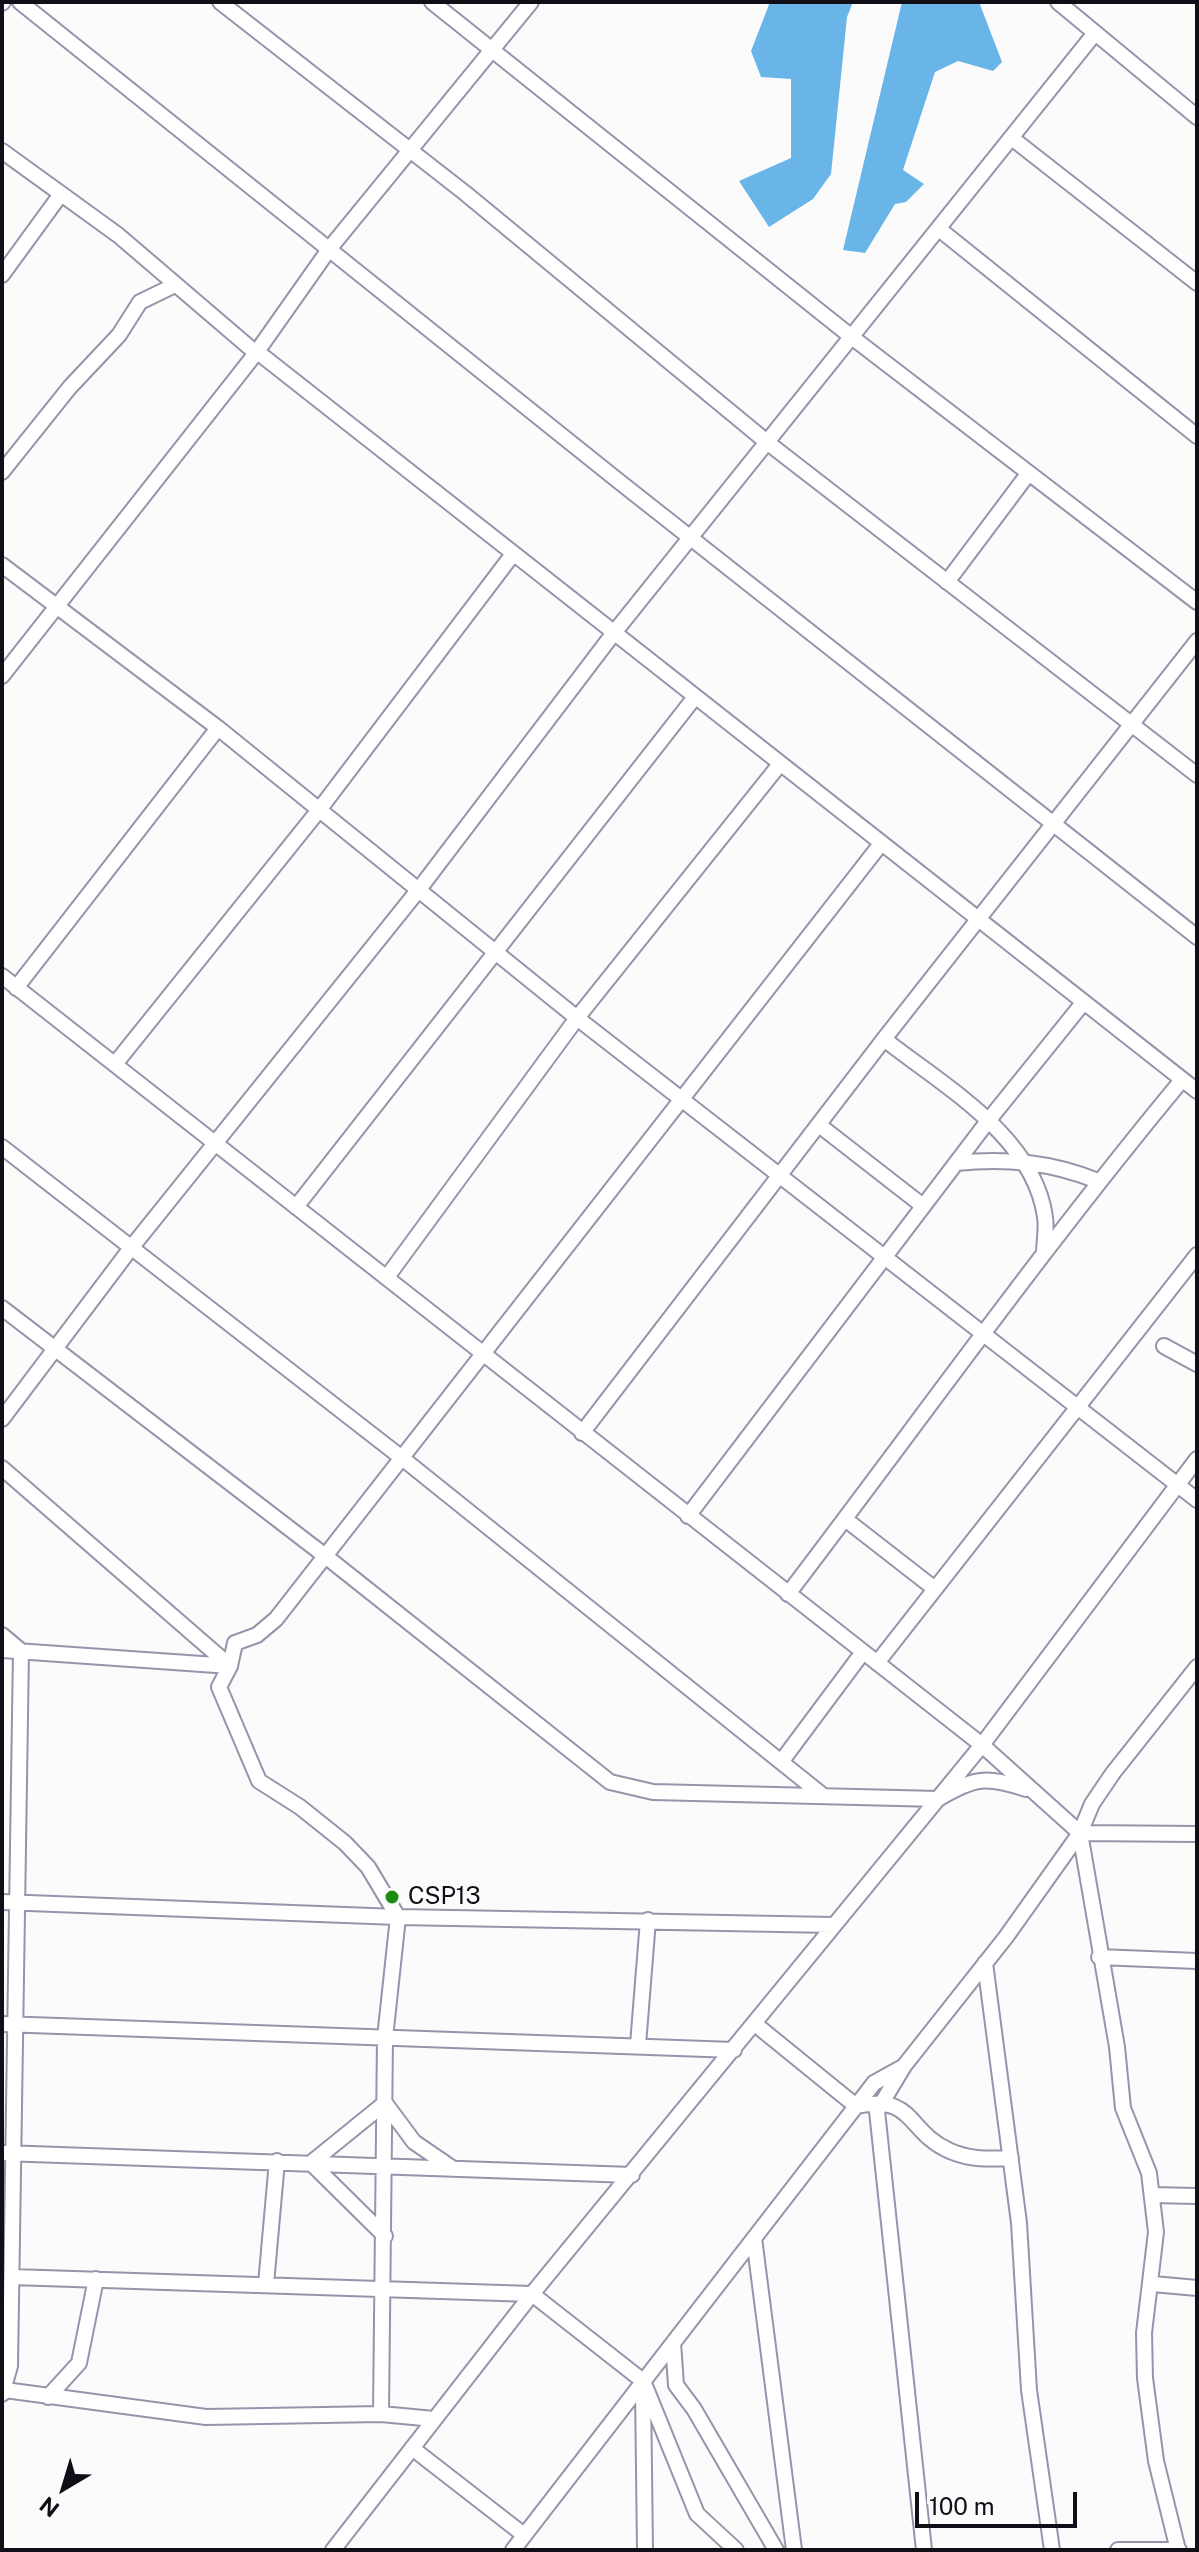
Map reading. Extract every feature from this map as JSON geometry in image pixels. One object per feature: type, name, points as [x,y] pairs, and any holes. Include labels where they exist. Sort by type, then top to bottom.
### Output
[{"type":"street","points":[[20,2],[1053,826],[1197,937]]},
{"type":"street","points":[[220,2],[408,149],[768,443],[1197,775]]},
{"type":"street","points":[[432,2],[853,338],[1197,602]]},
{"type":"street","points":[[2,676],[255,352],[330,248],[531,2]]},
{"type":"street","points":[[1058,2],[1197,117]]},
{"type":"street","points":[[2,1419],[131,1248],[420,888],[613,634],[1095,33]]},
{"type":"street","points":[[1013,139],[1197,283]]},
{"type":"street","points":[[2,151],[118,235],[173,286],[255,352],[1197,1091]]},
{"type":"street","points":[[2,275],[61,194]]},
{"type":"street","points":[[939,229],[1197,436]]},
{"type":"street","points":[[2,472],[70,387],[119,335],[140,302],[173,286]]},
{"type":"street","points":[[947,582],[1028,474]]},
{"type":"street","points":[[115,1064],[319,810],[513,554]]},
{"type":"street","points":[[2,565],[218,728],[420,888],[577,1018],[1197,1500]]},
{"type":"street","points":[[582,1433],[884,1039],[1197,641]]},
{"type":"street","points":[[296,1207],[695,697]]},
{"type":"street","points":[[16,988],[218,728]]},
{"type":"street","points":[[387,1277],[577,1018],[780,764]]},
{"type":"street","points":[[381,2414],[385,2038],[398,1917],[368,1867],[345,1843],[300,1807],[259,1781],[219,1687],[230,1666],[235,1643],[257,1635],[276,1619],[679,1098],[880,845]]},
{"type":"street","points":[[2,976],[982,1745],[1080,1833],[1099,1957],[1118,2050],[1123,2108],[1149,2173],[1156,2232],[1153,2284],[1144,2333],[1145,2378],[1156,2461],[1178,2550],[1118,2550]]},
{"type":"street","points":[[688,1516],[988,1121],[1083,1003]]},
{"type":"street","points":[[884,1039],[988,1121],[1023,1161],[1034,1179],[1045,1217],[1044,1253]]},
{"type":"street","points":[[788,1594],[1098,1181],[1182,1080]]},
{"type":"street","points":[[819,1125],[923,1206]]},
{"type":"street","points":[[2,1147],[402,1458],[821,1794]]},
{"type":"street","points":[[956,1163],[999,1159],[1023,1161],[1071,1170],[1098,1181]]},
{"type":"street","points":[[877,1663],[1197,1255]]},
{"type":"street","points":[[2,1308],[324,1555],[610,1782],[653,1792],[938,1799],[968,1781],[995,1778],[1033,1791]]},
{"type":"street","points":[[1164,1346],[1197,1364]]},
{"type":"street","points":[[333,2550],[532,2294],[982,1745],[1197,1459]]},
{"type":"street","points":[[2,1468],[230,1666]]},
{"type":"street","points":[[845,1519],[935,1589]]},
{"type":"street","points":[[2,1635],[21,1651]]},
{"type":"street","points":[[2,1650],[230,1666]]},
{"type":"street","points":[[21,1651],[9,1903],[7,2153],[12,2277],[10,2366],[4,2392],[206,2417],[381,2414],[434,2419]]},
{"type":"street","points":[[781,1762],[863,1652]]},
{"type":"street","points":[[924,2550],[877,2111],[904,2066],[985,1963],[1080,1833],[1092,1804],[1113,1773],[1197,1667]]},
{"type":"street","points":[[1080,1833],[1197,1834]]},
{"type":"street","points":[[9,1903],[398,1917],[833,1925]]},
{"type":"street","points":[[638,2045],[648,1920]]},
{"type":"street","points":[[1099,1957],[1197,1961]]},
{"type":"street","points":[[985,1963],[1011,2158],[1029,2390],[1052,2550]]},
{"type":"street","points":[[8,2024],[734,2050]]},
{"type":"street","points":[[755,2024],[856,2106],[883,2101],[898,2108],[948,2150],[977,2160],[1011,2158]]},
{"type":"street","points":[[513,2550],[874,2083],[904,2066]]},
{"type":"street","points":[[311,2163],[385,2103]]},
{"type":"street","points":[[385,2103],[414,2142],[452,2168]]},
{"type":"street","points":[[7,2153],[632,2175]]},
{"type":"street","points":[[266,2284],[277,2161]]},
{"type":"street","points":[[311,2163],[385,2236]]},
{"type":"street","points":[[1152,2195],[1197,2196]]},
{"type":"street","points":[[754,2238],[794,2550]]},
{"type":"street","points":[[12,2277],[532,2294],[643,2381],[697,2514],[736,2550]]},
{"type":"street","points":[[48,2397],[79,2363],[96,2279]]},
{"type":"street","points":[[1153,2284],[1197,2288]]},
{"type":"street","points":[[673,2343],[676,2385],[694,2409],[776,2550]]},
{"type":"street","points":[[643,2381],[645,2550]]},
{"type":"street","points":[[412,2448],[524,2535]]},
{"type":"water","points":[[770,2],[853,2],[847,17],[831,174],[813,199],[769,227],[739,181],[791,158],[791,79],[761,77],[751,51]]},
{"type":"water","points":[[902,2],[979,2],[1002,62],[993,71],[958,61],[935,72],[903,170],[924,184],[906,202],[895,204],[865,253],[843,250]]},
{"type":"place","name":"CSP13","points":[[392,1897]]}]
